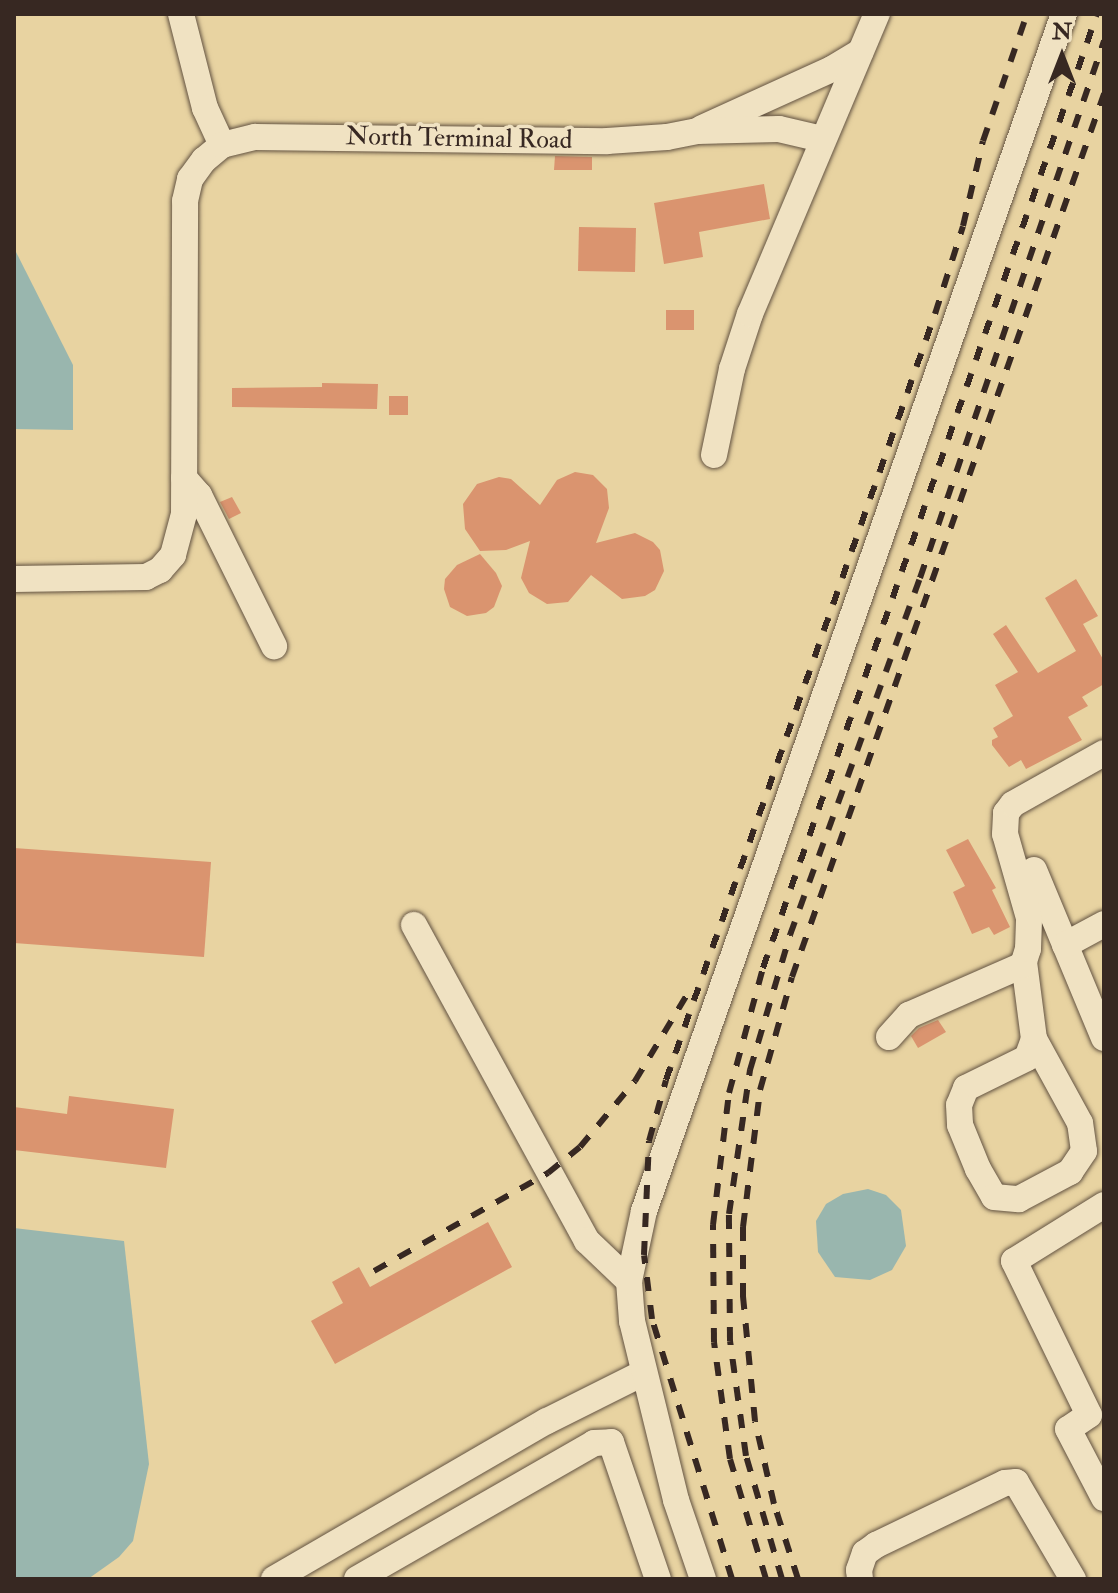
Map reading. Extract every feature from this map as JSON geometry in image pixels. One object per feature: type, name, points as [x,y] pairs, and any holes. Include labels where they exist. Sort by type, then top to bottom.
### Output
[{"type":"street","points":[[14,579],[126,580],[146,577],[160,570],[173,555],[180,537],[184,478],[185,201],[190,179],[204,160],[222,145],[205,108],[181,14]]},
{"type":"street","points":[[714,455],[729,381],[750,314],[877,14]]},
{"type":"street","points":[[703,1579],[676,1500],[643,1373],[629,1281],[644,1211],[960,318],[1064,14]]},
{"type":"street","name":"North Terminal Road","points":[[697,131],[832,69],[860,52]]},
{"type":"street","name":"North Terminal Road","points":[[222,145],[255,137],[607,141],[667,137],[697,131],[779,129],[822,139]]},
{"type":"street","points":[[184,478],[199,495],[274,646]]},
{"type":"street","points":[[1034,1039],[1027,1058],[966,1088],[959,1105],[960,1125],[978,1169],[994,1197],[1019,1199],[1070,1172],[1084,1151],[1080,1123],[1034,1039],[1024,962],[1029,918],[1005,834],[1006,813],[1013,804],[1104,753]]},
{"type":"street","points":[[1034,870],[1104,1038]]},
{"type":"street","points":[[1065,945],[1104,924]]},
{"type":"street","points":[[414,925],[587,1241],[629,1281]]},
{"type":"street","points":[[889,1037],[909,1015],[1013,971],[1024,962]]},
{"type":"street","points":[[1104,1205],[1014,1261],[1089,1415],[1068,1429],[1104,1498]]},
{"type":"street","points":[[274,1579],[547,1421],[643,1373]]},
{"type":"street","points":[[357,1579],[594,1443],[611,1442],[658,1579]]},
{"type":"street","points":[[860,1579],[859,1570],[865,1553],[876,1545],[1005,1483],[1016,1482],[1073,1579]]},
{"type":"water","points":[[14,248],[73,365],[73,430],[14,429]]},
{"type":"water","points":[[868,1189],[886,1195],[901,1210],[906,1246],[892,1270],[870,1280],[835,1277],[818,1252],[816,1221],[826,1204],[843,1194]]},
{"type":"water","points":[[14,1228],[124,1241],[149,1464],[133,1541],[119,1557],[88,1579],[14,1579]]},
{"type":"building","points":[[555,156],[592,157],[592,170],[554,170]]},
{"type":"building","points":[[764,184],[770,219],[699,232],[703,257],[664,264],[654,203]]},
{"type":"building","points":[[579,227],[636,228],[635,272],[578,271]]},
{"type":"building","points":[[666,310],[694,310],[694,330],[666,330]]},
{"type":"building","points":[[322,383],[378,384],[377,409],[232,407],[232,388],[322,387]]},
{"type":"building","points":[[389,396],[408,396],[408,415],[389,415]]},
{"type":"building","points":[[575,472],[593,475],[607,489],[609,508],[596,543],[635,533],[653,542],[660,550],[664,571],[655,590],[645,596],[622,599],[591,575],[568,602],[547,604],[529,593],[521,578],[530,541],[506,550],[480,551],[465,529],[463,504],[477,484],[499,477],[511,479],[540,505],[557,480]]},
{"type":"building","points":[[232,497],[241,513],[229,519],[220,502]]},
{"type":"building","points":[[480,554],[496,573],[502,586],[494,607],[486,613],[467,616],[450,607],[444,589],[445,579],[457,565]]},
{"type":"building","points":[[1076,579],[1098,616],[1083,624],[1104,661],[1104,684],[1082,697],[1088,706],[1068,717],[1082,740],[1026,769],[1021,760],[1009,767],[992,745],[992,740],[998,737],[993,728],[1013,716],[995,685],[1018,672],[993,634],[1006,625],[1038,673],[1076,651],[1045,598]]},
{"type":"building","points":[[968,839],[996,888],[992,890],[1010,927],[994,935],[989,927],[972,934],[953,892],[965,886],[946,850]]},
{"type":"building","points":[[14,848],[211,862],[204,957],[14,943]]},
{"type":"building","points":[[938,1020],[946,1032],[918,1048],[911,1036],[919,1028]]},
{"type":"building","points":[[69,1096],[174,1109],[166,1168],[14,1150],[14,1107],[67,1114]]},
{"type":"building","points":[[488,1222],[512,1267],[335,1364],[311,1321],[343,1303],[332,1282],[359,1267],[370,1287]]},
{"type":"railway","points":[[732,1579],[652,1319],[644,1255],[649,1141],[666,1080],[935,314],[963,226],[983,141],[1027,14]]},
{"type":"railway","points":[[766,1579],[730,1459],[714,1342],[713,1225],[729,1093],[763,968],[1097,14]]},
{"type":"railway","points":[[782,1579],[746,1456],[730,1341],[729,1214],[750,1070],[790,935],[920,578],[1104,41]]},
{"type":"railway","points":[[798,1579],[774,1504],[755,1421],[743,1297],[743,1227],[760,1090],[792,977],[1104,94]]},
{"type":"railway","points":[[374,1271],[548,1173],[580,1147],[635,1081],[688,993]]}]
